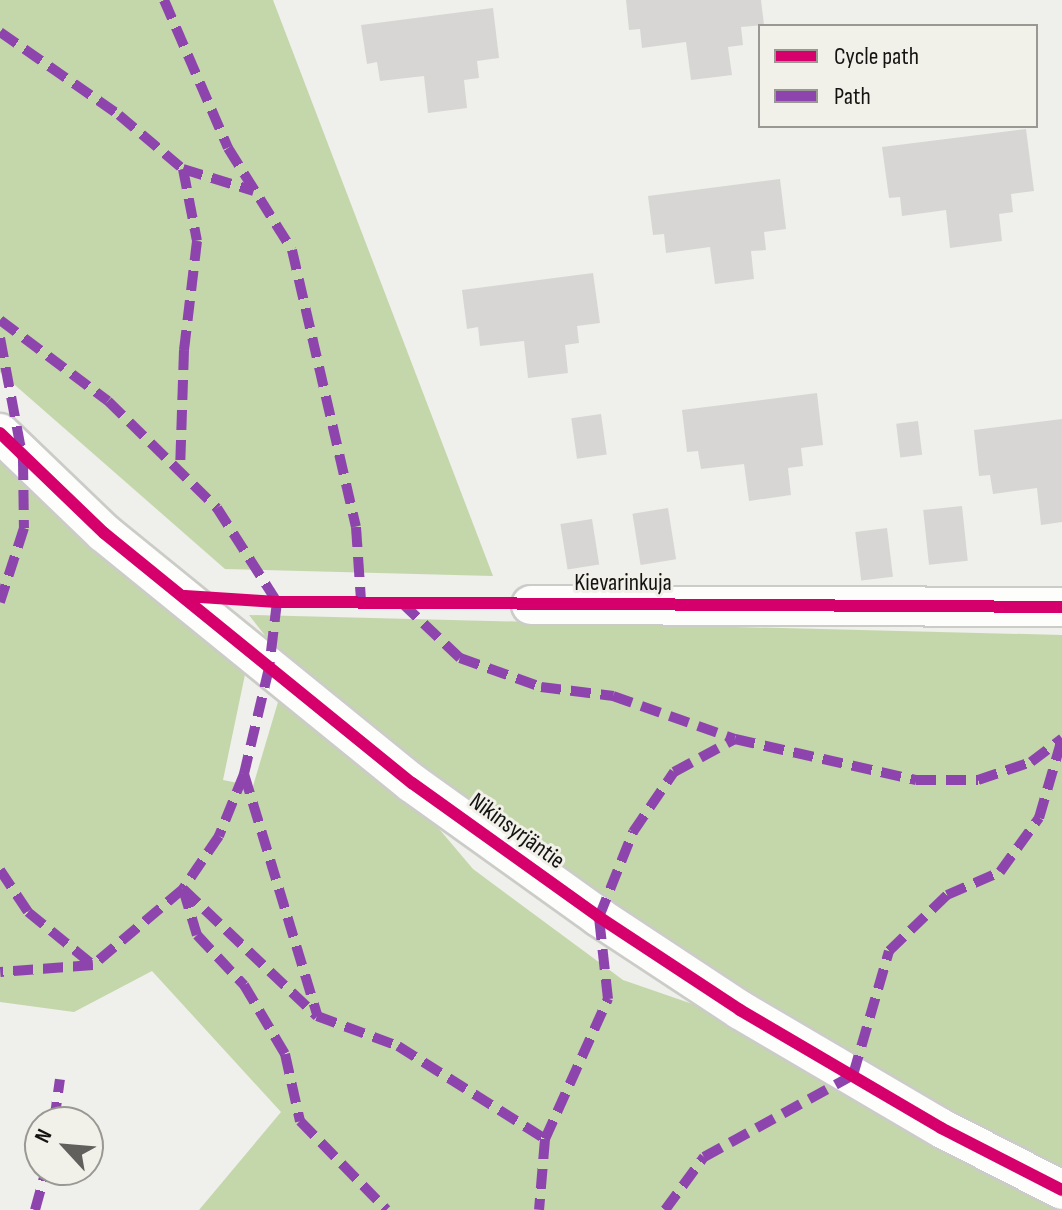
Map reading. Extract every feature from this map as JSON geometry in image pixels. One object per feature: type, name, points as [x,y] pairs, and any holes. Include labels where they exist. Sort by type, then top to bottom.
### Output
[{"type":"street","name":"Nikinsyrjäntie","points":[[0,433],[104,533],[412,783],[599,917],[753,1017],[941,1128],[1062,1190]]},
{"type":"street","name":"Kievarinkuja","points":[[531,605],[1062,607]]},
{"type":"green space","points":[[0,0],[273,0],[493,576],[225,569],[0,372]]},
{"type":"green space","points":[[0,456],[247,665],[223,780],[253,786],[281,692],[423,810],[473,869],[623,980],[704,1008],[1062,1210],[199,1210],[281,1112],[152,971],[74,1012],[0,1002]]},
{"type":"green space","points":[[249,615],[1062,635],[1062,1175],[699,971],[498,830],[292,670]]},
{"type":"building","points":[[626,0],[761,0],[764,24],[741,27],[743,45],[728,47],[732,75],[691,80],[686,42],[642,48],[640,29],[629,30]]},
{"type":"building","points":[[493,8],[499,58],[477,61],[479,78],[464,80],[467,108],[428,113],[424,76],[380,81],[377,62],[367,64],[361,25]]},
{"type":"building","points":[[1026,129],[1034,191],[1011,194],[1013,212],[999,214],[1002,241],[950,248],[946,210],[902,216],[900,197],[889,198],[882,147]]},
{"type":"building","points":[[780,179],[786,229],[764,232],[766,250],[751,251],[754,279],[715,284],[710,247],[666,253],[664,234],[653,235],[648,196]]},
{"type":"building","points":[[593,273],[600,323],[577,326],[579,343],[565,345],[568,373],[528,378],[524,341],[480,346],[478,327],[467,329],[462,290]]},
{"type":"building","points":[[817,393],[823,445],[801,448],[803,466],[788,468],[791,495],[749,501],[744,464],[701,469],[698,451],[687,452],[682,410]]},
{"type":"building","points":[[601,414],[607,455],[577,459],[571,418]]},
{"type":"building","points":[[1062,419],[1062,522],[1041,525],[1037,488],[993,494],[990,475],[979,476],[974,430]]},
{"type":"building","points":[[918,421],[922,455],[900,457],[896,424]]},
{"type":"building","points":[[962,506],[968,561],[929,565],[923,510]]},
{"type":"building","points":[[668,508],[676,559],[641,565],[632,514]]},
{"type":"building","points":[[592,519],[599,564],[568,569],[560,524]]},
{"type":"building","points":[[887,528],[893,577],[861,581],[855,532]]},
{"type":"marked path","points":[[164,0],[228,148],[292,250],[356,527],[361,601]]},
{"type":"marked path","points":[[0,32],[119,115],[183,169],[197,241],[184,350],[180,471]]},
{"type":"marked path","points":[[183,169],[254,191]]},
{"type":"marked path","points":[[0,320],[108,401],[217,508],[277,602],[269,668],[244,774],[219,836],[183,889],[93,965],[0,972]]},
{"type":"marked path","points":[[0,338],[23,460],[24,528],[0,602]]},
{"type":"marked path","points":[[402,603],[460,658],[541,687],[613,696],[735,739],[916,780],[978,780],[1031,762],[1062,739]]},
{"type":"marked path","points":[[545,1139],[608,999],[599,917],[633,832],[674,772],[735,739]]},
{"type":"marked path","points":[[665,1210],[704,1157],[853,1075],[889,951],[947,895],[1000,872],[1039,818],[1062,739]]},
{"type":"marked path","points":[[244,774],[317,1015]]},
{"type":"marked path","points":[[0,870],[28,912],[93,965]]},
{"type":"marked path","points":[[183,889],[317,1016],[398,1046],[545,1139],[539,1210]]},
{"type":"marked path","points":[[183,889],[197,935],[244,985],[285,1054],[300,1121],[387,1210]]},
{"type":"marked path","points":[[56,1106],[60,1079]]},
{"type":"marked path","points":[[35,1210],[42,1186]]},
{"type":"cycle path","points":[[0,433],[104,533],[412,783],[599,917],[740,1010],[941,1128],[1062,1190]]},
{"type":"cycle path","points":[[185,596],[277,602],[1062,607]]}]
